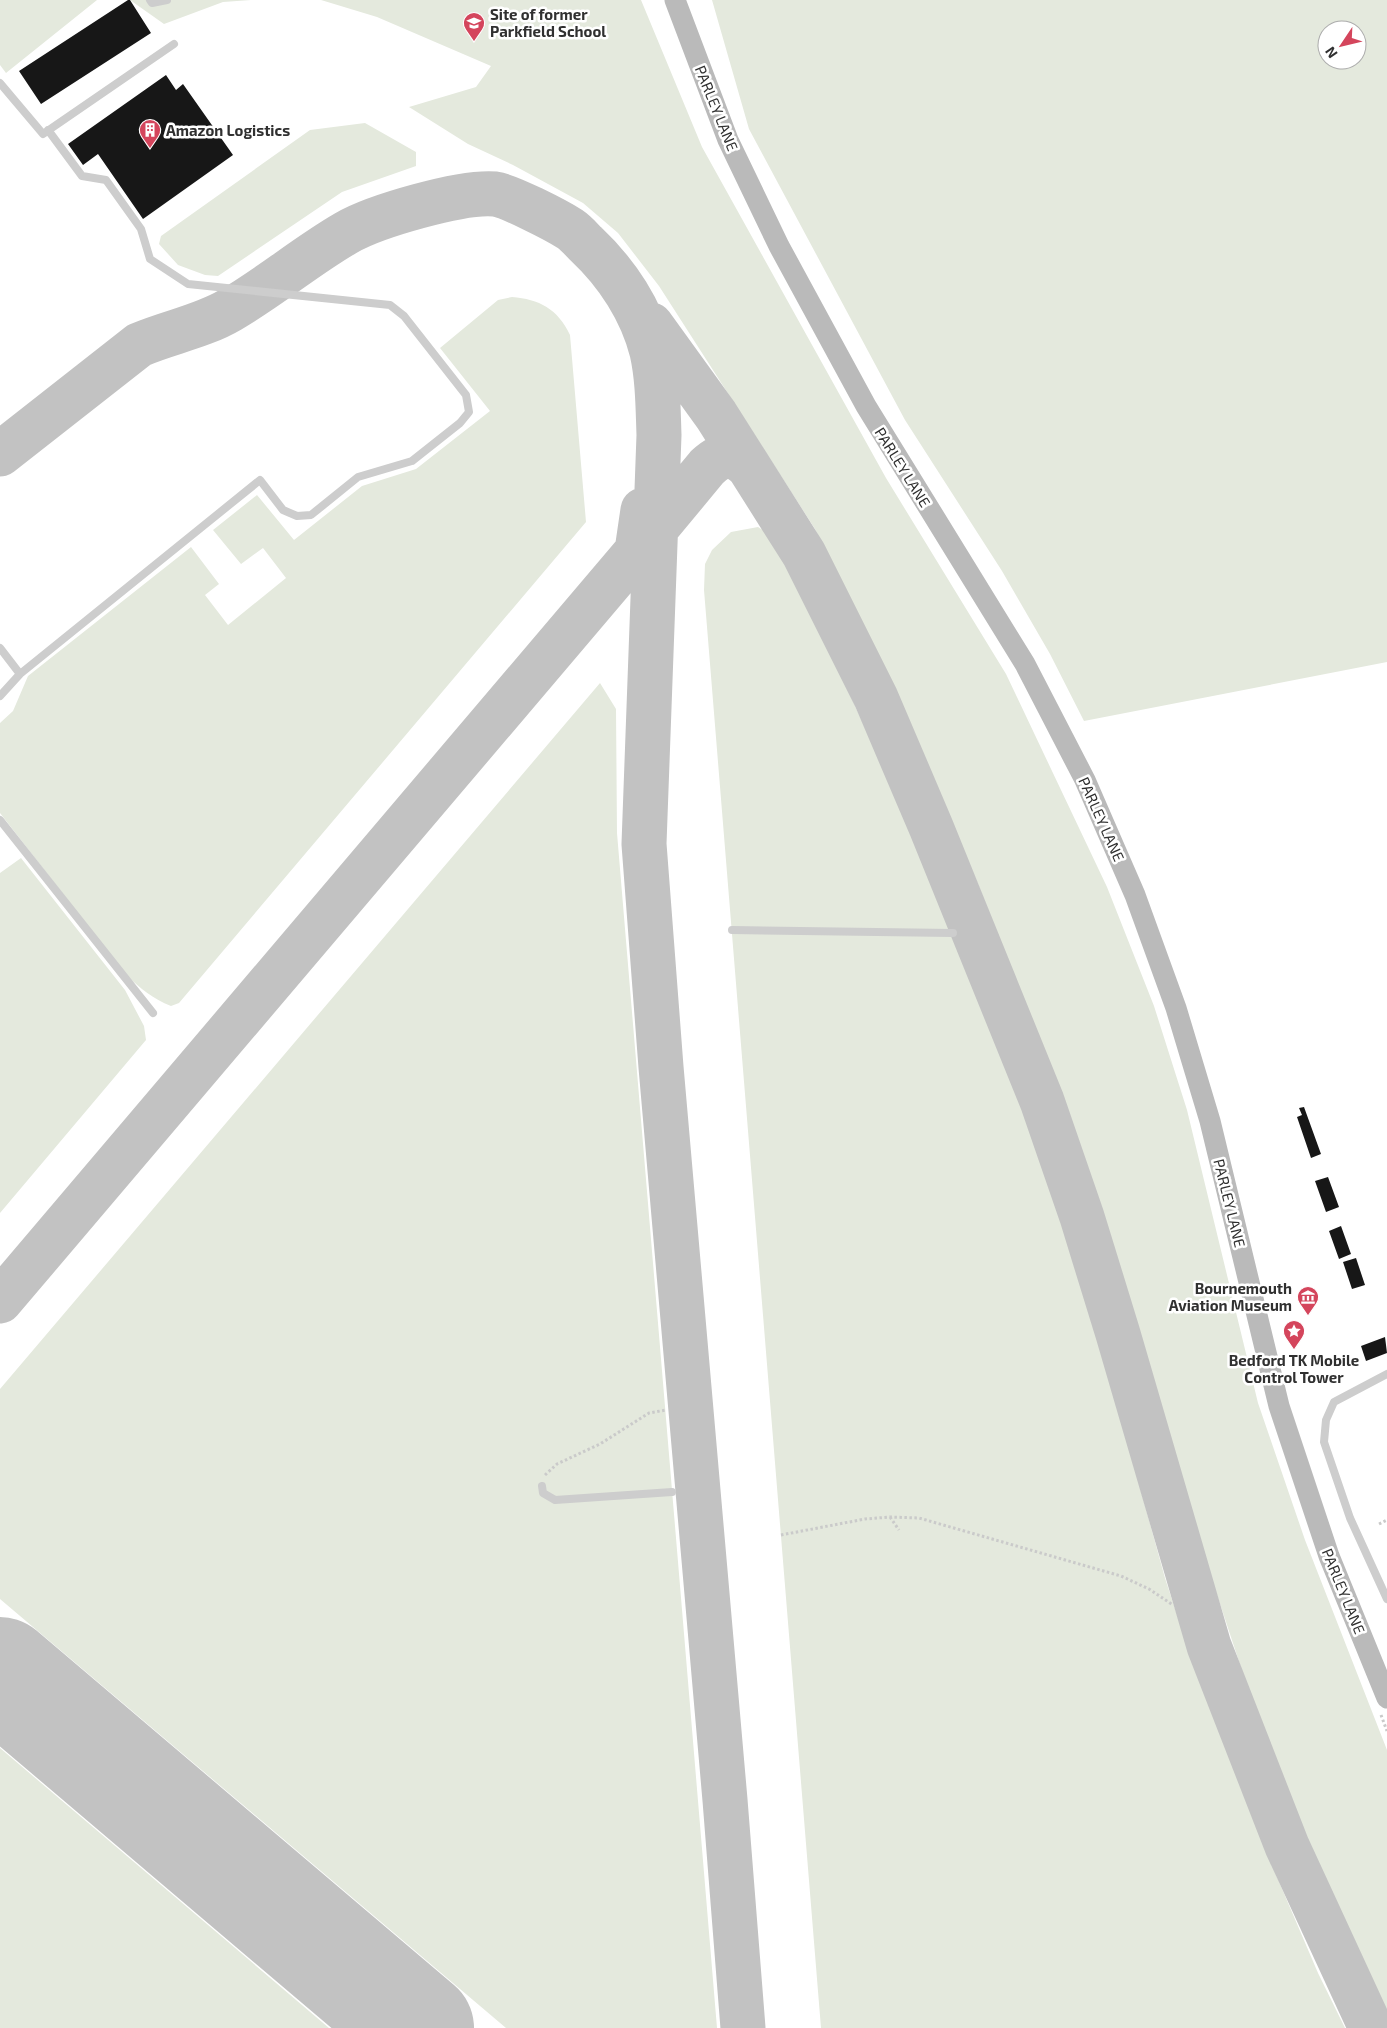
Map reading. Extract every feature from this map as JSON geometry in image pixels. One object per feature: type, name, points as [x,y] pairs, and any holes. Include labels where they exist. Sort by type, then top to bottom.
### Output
[{"type":"main road","name":"PARLEY LANE","points":[[675,0],[728,140],[779,246],[866,406],[1025,664],[1086,780],[1136,895],[1176,1008],[1210,1121],[1279,1406],[1329,1556],[1383,1705]]},
{"type":"lane","points":[[150,0],[152,3],[167,0]]},
{"type":"lane","points":[[0,83],[43,134],[174,44]]},
{"type":"lane","points":[[0,696],[20,674],[260,480],[283,510],[297,516],[311,515],[358,477],[412,461],[460,423],[469,412],[466,395],[404,316],[390,305],[188,284],[150,259],[141,229],[106,180],[82,176],[48,130]]},
{"type":"lane","points":[[0,648],[20,674]]},
{"type":"lane","points":[[0,820],[153,1013]]},
{"type":"lane","points":[[732,930],[953,933]]},
{"type":"lane","points":[[1387,1374],[1334,1402],[1326,1420],[1324,1442],[1350,1518],[1387,1599]]},
{"type":"lane","points":[[542,1486],[543,1493],[555,1500],[672,1492]]},
{"type":"path","points":[[542,1486],[545,1475],[557,1464],[600,1444],[648,1413],[666,1410]]},
{"type":"path","points":[[890,1516],[900,1530]]},
{"type":"path","points":[[781,1535],[865,1519],[890,1516],[919,1518],[1121,1576],[1149,1589],[1174,1605]]},
{"type":"path","points":[[1379,1524],[1387,1520]]},
{"type":"path","points":[[1383,1705],[1387,1730]]},
{"type":"shaded area","points":[[0,0],[97,0],[6,73],[0,65]]},
{"type":"shaded area","points":[[130,0],[251,0],[223,2],[164,24]]},
{"type":"shaded area","points":[[321,0],[641,0],[702,147],[886,478],[1006,674],[1107,887],[1154,1006],[1187,1110],[1258,1403],[1305,1540],[1387,1750],[1387,2021],[1365,1977],[1263,1734],[1189,1510],[1133,1311],[1068,1112],[978,884],[896,694],[815,529],[659,286],[618,233],[583,203],[513,165],[468,144],[409,107],[476,87],[491,66],[377,17]]},
{"type":"shaded area","points":[[712,0],[1387,0],[1387,662],[1084,721],[1050,654],[1002,571],[905,420],[749,129]]},
{"type":"shaded area","points":[[365,123],[416,152],[416,166],[342,192],[218,276],[205,275],[178,265],[159,244],[161,236],[310,130]]},
{"type":"shaded area","points":[[512,297],[531,300],[547,307],[560,318],[570,335],[586,522],[179,1003],[171,1006],[164,1003],[147,993],[126,975],[0,813],[0,723],[13,711],[28,676],[191,547],[219,584],[205,595],[228,625],[286,578],[263,548],[241,564],[213,530],[257,495],[294,540],[362,486],[416,469],[490,411],[440,348],[498,300]]},
{"type":"shaded area","points":[[758,527],[771,535],[824,637],[915,839],[998,1045],[1032,1135],[1073,1258],[1111,1383],[1165,1578],[1188,1649],[1268,1856],[1318,1973],[1345,2028],[821,2028],[704,590],[705,564],[712,550],[731,532]]},
{"type":"shaded area","points":[[600,683],[616,709],[617,833],[717,2028],[506,2028],[0,1599],[0,1389]]},
{"type":"shaded area","points":[[21,858],[125,990],[144,1026],[146,1040],[0,1213],[0,873]]},
{"type":"shaded area","points":[[0,1748],[329,2028],[0,2028]]},
{"type":"building","points":[[130,0],[151,33],[41,104],[19,71]]},
{"type":"building","name":"Amazon Logistics","points":[[166,75],[176,90],[183,84],[233,155],[143,219],[98,154],[83,165],[68,144]]},
{"type":"building","points":[[1304,1107],[1321,1154],[1311,1158],[1297,1117],[1302,1115],[1299,1108]]},
{"type":"building","points":[[1328,1177],[1339,1207],[1326,1212],[1315,1181]]},
{"type":"building","points":[[1341,1226],[1351,1254],[1339,1259],[1329,1231]]},
{"type":"building","points":[[1356,1258],[1365,1285],[1352,1289],[1343,1262]]},
{"type":"building","points":[[1385,1337],[1387,1353],[1366,1361],[1361,1346]]},
{"type":"taxiway","points":[[0,454],[139,345],[219,316],[259,292],[331,242],[359,226],[397,212],[462,196],[480,194],[502,196],[544,214],[570,229],[608,267],[635,307],[648,337],[654,362],[659,435],[644,844],[661,1067],[743,2028]]},
{"type":"taxiway","points":[[651,325],[716,415],[804,554],[876,698],[931,827],[1042,1101],[1082,1217],[1209,1646],[1287,1846],[1371,2028]]},
{"type":"taxiway","points":[[649,537],[713,462],[723,456],[733,456],[749,467]]},
{"type":"taxiway","points":[[0,1301],[637,551],[643,510]]},
{"type":"runway","points":[[0,1673],[418,2028]]},
{"type":"place","name":"Site of former Parkfield School","points":[[474,42]]},
{"type":"place","name":"Amazon Logistics","points":[[150,149]]},
{"type":"place","name":"Bournemouth Aviation Museum","points":[[1308,1316]]},
{"type":"place","name":"Bedford TK Mobile Control Tower","points":[[1294,1350]]}]
